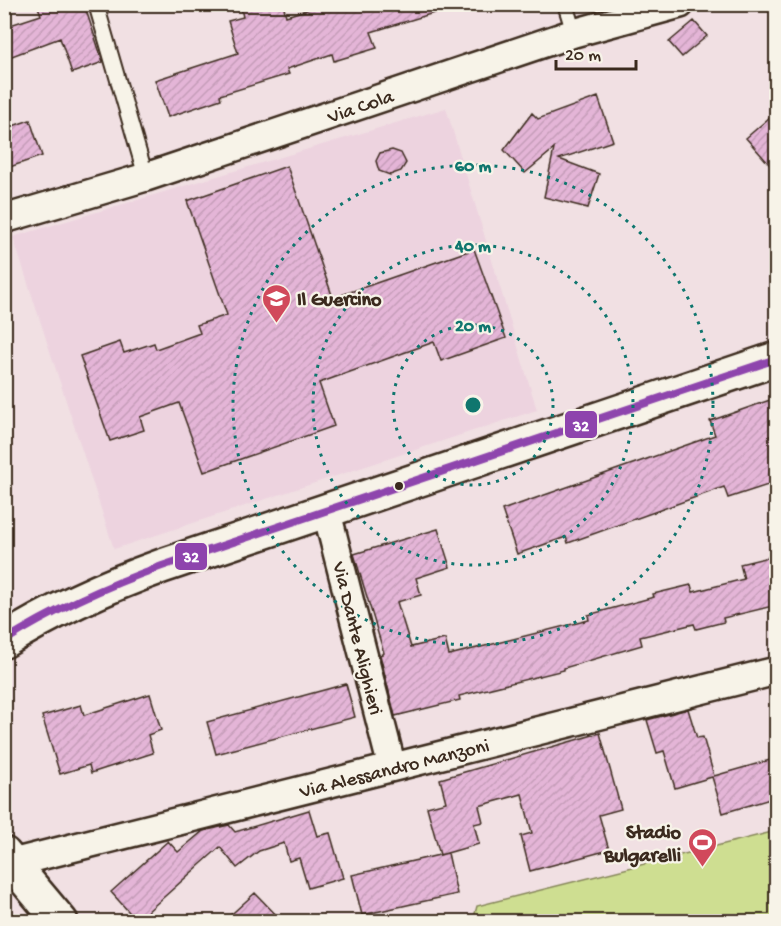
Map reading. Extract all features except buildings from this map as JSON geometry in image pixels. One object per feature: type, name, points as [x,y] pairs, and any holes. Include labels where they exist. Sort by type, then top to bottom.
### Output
[{"type":"street","name":"Via Cola","points":[[4,219],[146,177],[574,33],[680,4]]},
{"type":"street","points":[[4,641],[40,618],[94,591],[191,555],[777,359]]},
{"type":"street","name":"Via Dante Alighieri","points":[[326,509],[392,768]]},
{"type":"street","name":"Via Alessandro Manzoni","points":[[8,858],[392,768],[777,671]]},
{"type":"street","points":[[8,858],[62,921]]},
{"type":"lane","points":[[96,4],[146,177]]},
{"type":"lane","points":[[565,4],[574,33]]},
{"type":"shaded area","name":"Il Guercino","points":[[446,108],[537,410],[114,549],[13,237]]},
{"type":"green space","name":"Stadio Bulgarelli","points":[[776,831],[776,921],[473,921],[477,906]]},
{"type":"transit line","name":"32","points":[[4,641],[81,599],[162,566],[776,359]]},
{"type":"place","name":"Il Guercino","points":[[276,324]]},
{"type":"place","name":"Stadio Bulgarelli","points":[[702,868]]}]
